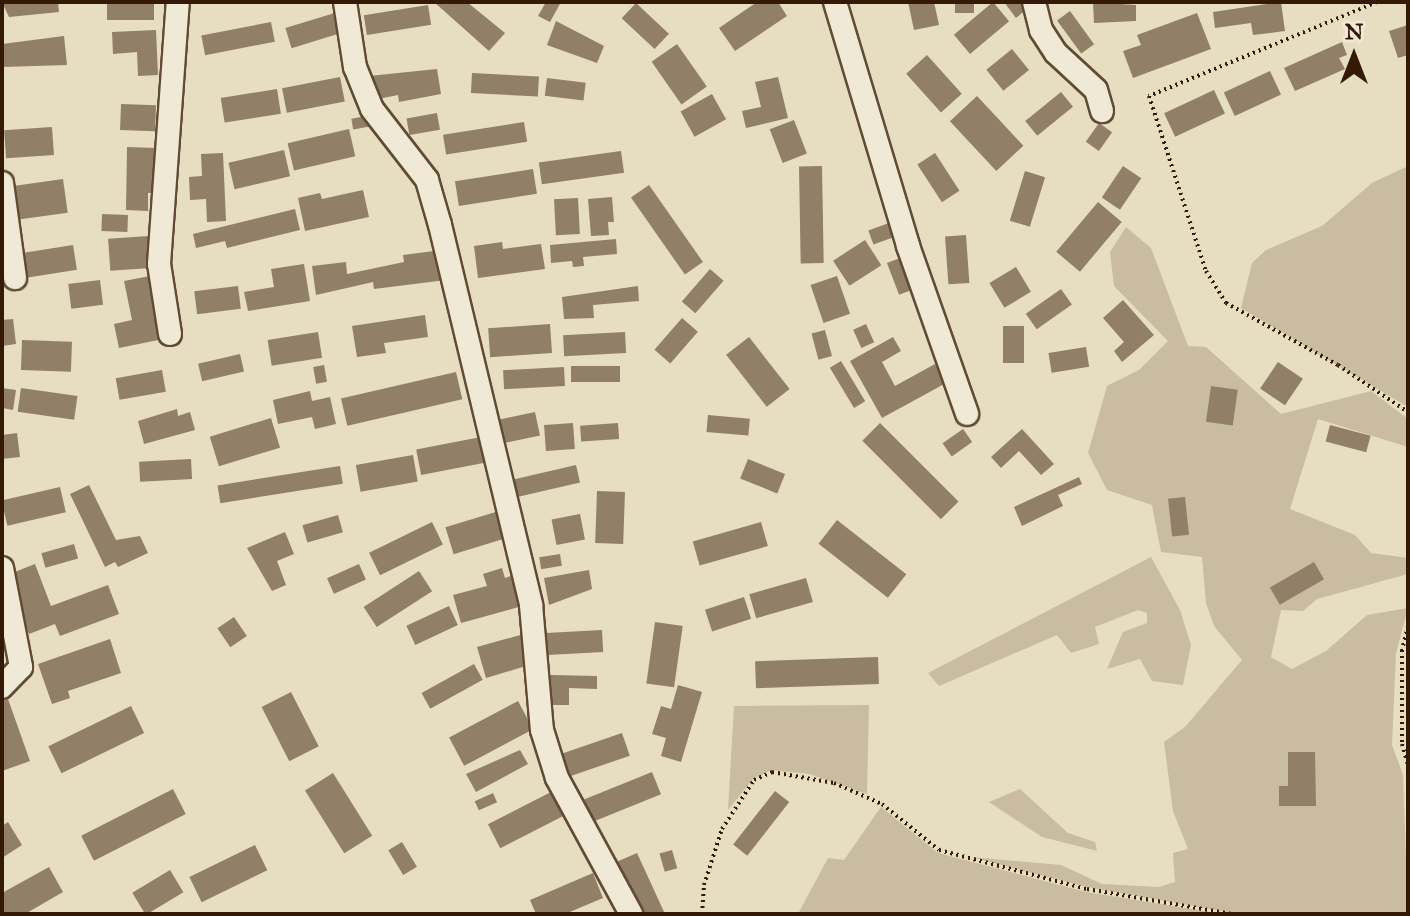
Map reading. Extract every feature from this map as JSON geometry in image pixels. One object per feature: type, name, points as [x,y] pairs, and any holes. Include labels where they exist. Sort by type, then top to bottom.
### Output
[{"type":"street","points":[[170,334],[159,264],[178,2]]},
{"type":"street","points":[[345,2],[355,67],[372,109],[427,180],[440,225],[531,605],[542,730],[557,778],[631,914]]},
{"type":"street","points":[[835,2],[908,246],[967,414]]},
{"type":"street","points":[[1034,2],[1041,30],[1056,53],[1096,90],[1102,111]]},
{"type":"street","points":[[2,183],[15,278]]},
{"type":"street","points":[[2,568],[21,667],[2,687]]},
{"type":"path","points":[[1377,2],[1149,96],[1206,271],[1226,303],[1338,365],[1408,412]]},
{"type":"path","points":[[1408,626],[1402,650],[1402,744],[1408,765]]},
{"type":"path","points":[[702,914],[704,885],[722,829],[754,780],[772,772],[808,776],[871,799],[903,818],[922,840],[960,856],[1087,889],[1232,914]]},
{"type":"shaded area","points":[[1408,166],[1408,407],[1241,308],[1252,263],[1266,250],[1322,226],[1372,183]]},
{"type":"shaded area","points":[[1126,227],[1151,248],[1188,346],[1206,347],[1281,414],[1371,391],[1408,419],[1408,447],[1318,419],[1290,509],[1355,535],[1371,553],[1408,558],[1408,574],[1317,599],[1303,611],[1281,610],[1271,657],[1292,669],[1326,651],[1367,615],[1408,608],[1396,653],[1392,745],[1403,775],[1408,914],[1239,914],[1087,887],[971,857],[1061,865],[1102,884],[1159,887],[1175,882],[1173,853],[1188,849],[1173,811],[1164,742],[1185,727],[1242,660],[1214,626],[1206,603],[1202,557],[1161,552],[1152,505],[1107,490],[1088,453],[1107,386],[1139,370],[1168,341],[1114,286],[1110,252]]},
{"type":"shaded area","points":[[1151,557],[1180,610],[1191,645],[1183,685],[1152,681],[1140,659],[1107,669],[1123,632],[1147,623],[1147,613],[1138,610],[1095,627],[1099,644],[1071,653],[1057,635],[939,686],[928,673]]},
{"type":"shaded area","points":[[869,705],[867,794],[809,774],[771,770],[753,779],[728,810],[734,706]]},
{"type":"shaded area","points":[[1020,789],[1068,833],[1095,842],[1097,851],[1042,837],[989,802]]},
{"type":"shaded area","points":[[881,807],[938,853],[1086,892],[1222,914],[798,914],[828,858],[844,860]]},
{"type":"building","points":[[2,2],[58,2],[59,12],[9,17]]},
{"type":"building","points":[[107,2],[154,2],[154,20],[107,20]]},
{"type":"building","points":[[434,2],[467,2],[505,33],[489,51]]},
{"type":"building","points":[[546,2],[561,2],[550,22],[538,16]]},
{"type":"building","points":[[757,2],[778,2],[787,16],[735,51],[719,28]]},
{"type":"building","points":[[908,2],[934,2],[939,25],[914,30]]},
{"type":"building","points":[[955,2],[974,2],[974,13],[955,13]]},
{"type":"building","points":[[993,2],[1009,21],[970,54],[954,35]]},
{"type":"building","points":[[1004,2],[1022,2],[1027,9],[1016,18]]},
{"type":"building","points":[[1093,2],[1136,5],[1136,21],[1094,23]]},
{"type":"building","points":[[1281,2],[1285,31],[1253,35],[1251,23],[1215,28],[1213,12]]},
{"type":"building","points":[[636,3],[669,34],[655,49],[622,18]]},
{"type":"building","points":[[428,5],[431,25],[367,35],[364,15]]},
{"type":"building","points":[[1070,11],[1094,44],[1081,54],[1057,20]]},
{"type":"building","points":[[338,12],[344,32],[292,48],[285,28]]},
{"type":"building","points":[[1197,13],[1211,49],[1133,78],[1123,51],[1141,45],[1137,35]]},
{"type":"building","points":[[556,21],[604,46],[597,63],[547,45]]},
{"type":"building","points":[[271,22],[275,42],[205,55],[201,36]]},
{"type":"building","points":[[1408,25],[1408,55],[1398,58],[1389,31]]},
{"type":"building","points":[[156,30],[158,75],[138,76],[137,52],[113,54],[112,32]]},
{"type":"building","points":[[64,36],[67,65],[2,67],[2,44]]},
{"type":"building","points":[[1342,42],[1347,55],[1339,58],[1345,69],[1295,91],[1284,68]]},
{"type":"building","points":[[677,44],[707,87],[681,104],[652,62]]},
{"type":"building","points":[[1012,49],[1029,70],[1003,91],[986,70]]},
{"type":"building","points":[[927,55],[962,94],[941,112],[906,74]]},
{"type":"building","points":[[437,69],[441,94],[399,102],[398,95],[373,100],[369,76]]},
{"type":"building","points":[[1270,71],[1281,95],[1235,116],[1224,93]]},
{"type":"building","points":[[472,73],[539,77],[538,96],[471,93]]},
{"type":"building","points":[[340,77],[345,102],[287,113],[282,88]]},
{"type":"building","points":[[778,77],[788,118],[746,128],[742,111],[761,107],[755,82]]},
{"type":"building","points":[[547,78],[586,83],[584,101],[545,96]]},
{"type":"building","points":[[277,89],[281,114],[225,123],[221,98]]},
{"type":"building","points":[[1214,90],[1225,114],[1175,137],[1164,113]]},
{"type":"building","points":[[1061,92],[1073,107],[1037,136],[1025,121]]},
{"type":"building","points":[[712,94],[726,119],[695,137],[681,111]]},
{"type":"building","points":[[977,96],[1023,146],[996,171],[950,121]]},
{"type":"building","points":[[121,104],[156,105],[155,131],[120,130]]},
{"type":"building","points":[[437,113],[440,130],[409,135],[406,118]]},
{"type":"building","points":[[372,115],[374,126],[353,129],[351,119]]},
{"type":"building","points":[[794,120],[807,154],[783,163],[770,129]]},
{"type":"building","points":[[524,122],[527,142],[446,155],[443,135]]},
{"type":"building","points":[[1099,123],[1112,132],[1099,151],[1086,142]]},
{"type":"building","points":[[52,127],[54,155],[6,158],[4,130]]},
{"type":"building","points":[[349,129],[355,156],[294,170],[288,143]]},
{"type":"building","points":[[127,147],[157,148],[156,193],[148,193],[148,211],[126,210]]},
{"type":"building","points":[[284,150],[290,176],[235,189],[228,163]]},
{"type":"building","points":[[621,151],[624,173],[542,184],[539,163]]},
{"type":"building","points":[[223,153],[226,221],[207,222],[206,199],[190,200],[189,177],[202,176],[201,154]]},
{"type":"building","points":[[935,153],[960,191],[942,202],[917,164]]},
{"type":"building","points":[[799,166],[822,166],[824,263],[801,263]]},
{"type":"building","points":[[1123,166],[1141,178],[1120,210],[1102,198]]},
{"type":"building","points":[[533,169],[537,194],[459,206],[455,181]]},
{"type":"building","points":[[1025,171],[1045,177],[1030,227],[1010,221]]},
{"type":"building","points":[[63,179],[68,213],[11,221],[7,187]]},
{"type":"building","points":[[649,185],[703,262],[685,275],[631,198]]},
{"type":"building","points":[[363,190],[369,217],[305,231],[298,198],[320,193],[322,199]]},
{"type":"building","points":[[612,197],[614,222],[608,222],[609,235],[591,236],[588,199]]},
{"type":"building","points":[[578,198],[580,234],[556,235],[554,199]]},
{"type":"building","points":[[1098,202],[1122,222],[1080,272],[1056,252]]},
{"type":"building","points":[[295,209],[300,230],[227,248],[225,241],[196,248],[193,234]]},
{"type":"building","points":[[102,214],[128,215],[127,232],[101,231]]},
{"type":"building","points":[[889,223],[894,237],[873,245],[868,231]]},
{"type":"building","points":[[966,235],[969,283],[948,284],[945,236]]},
{"type":"building","points":[[149,236],[151,268],[110,271],[108,239]]},
{"type":"building","points":[[616,239],[617,254],[583,257],[584,266],[573,267],[572,261],[551,263],[550,245]]},
{"type":"building","points":[[865,240],[881,265],[849,286],[833,261]]},
{"type":"building","points":[[502,242],[503,249],[541,244],[545,269],[478,278],[474,246]]},
{"type":"building","points":[[73,245],[77,270],[22,278],[18,254]]},
{"type":"building","points":[[442,250],[446,280],[374,289],[373,282],[316,295],[312,266],[346,262],[347,274],[404,262],[403,255]]},
{"type":"building","points":[[900,258],[912,290],[899,295],[887,263]]},
{"type":"building","points":[[304,264],[310,301],[248,311],[244,292],[274,287],[271,269]]},
{"type":"building","points":[[1016,267],[1031,292],[1004,308],[989,283]]},
{"type":"building","points":[[710,269],[724,281],[695,313],[682,301]]},
{"type":"building","points":[[150,276],[163,339],[119,348],[114,324],[132,320],[124,281]]},
{"type":"building","points":[[837,276],[850,314],[824,323],[811,285]]},
{"type":"building","points":[[100,280],[103,305],[71,309],[68,284]]},
{"type":"building","points":[[238,286],[241,309],[197,314],[194,291]]},
{"type":"building","points":[[638,286],[639,301],[593,305],[594,318],[564,319],[562,297]]},
{"type":"building","points":[[1061,289],[1072,305],[1037,329],[1026,314]]},
{"type":"building","points":[[1123,300],[1154,335],[1122,362],[1114,351],[1124,342],[1103,318]]},
{"type":"building","points":[[425,315],[428,337],[384,343],[386,353],[357,357],[352,326]]},
{"type":"building","points":[[682,318],[698,332],[670,363],[654,350]]},
{"type":"building","points":[[13,319],[16,344],[2,346],[2,320]]},
{"type":"building","points":[[550,324],[552,353],[490,357],[488,328]]},
{"type":"building","points":[[866,324],[874,342],[861,348],[853,330]]},
{"type":"building","points":[[1003,326],[1024,326],[1024,363],[1003,363]]},
{"type":"building","points":[[825,330],[832,356],[818,360],[811,334]]},
{"type":"building","points":[[318,332],[322,358],[272,366],[268,340]]},
{"type":"building","points":[[625,332],[626,353],[564,356],[563,335]]},
{"type":"building","points":[[749,337],[790,389],[767,407],[726,355]]},
{"type":"building","points":[[893,337],[901,351],[882,362],[895,386],[935,364],[946,383],[882,418],[850,361]]},
{"type":"building","points":[[22,340],[72,342],[71,372],[21,370]]},
{"type":"building","points":[[1086,347],[1089,367],[1052,373],[1048,353]]},
{"type":"building","points":[[240,354],[244,372],[202,381],[198,364]]},
{"type":"building","points":[[841,361],[865,401],[854,408],[830,368]]},
{"type":"building","points":[[1278,362],[1303,379],[1285,405],[1260,389]]},
{"type":"building","points":[[324,365],[327,382],[316,384],[313,367]]},
{"type":"building","points":[[571,366],[620,366],[620,382],[571,382]]},
{"type":"building","points":[[564,367],[565,386],[504,389],[503,370]]},
{"type":"building","points":[[162,370],[166,392],[120,400],[116,378]]},
{"type":"building","points":[[456,372],[462,399],[347,426],[341,399]]},
{"type":"building","points":[[1211,386],[1238,390],[1233,425],[1206,422]]},
{"type":"building","points":[[2,388],[16,390],[13,410],[2,408]]},
{"type":"building","points":[[21,388],[77,396],[74,420],[18,412]]},
{"type":"building","points":[[310,391],[312,401],[330,397],[336,424],[315,429],[312,417],[278,424],[273,400]]},
{"type":"building","points":[[177,409],[178,416],[190,412],[195,430],[144,444],[138,421]]},
{"type":"building","points":[[535,412],[540,435],[500,444],[495,421]]},
{"type":"building","points":[[708,415],[750,419],[748,436],[707,432]]},
{"type":"building","points":[[271,418],[280,448],[219,466],[210,437]]},
{"type":"building","points":[[573,423],[575,449],[546,451],[544,425]]},
{"type":"building","points":[[618,423],[619,439],[581,442],[580,426]]},
{"type":"building","points":[[880,423],[958,501],[941,519],[862,441]]},
{"type":"building","points":[[1330,425],[1371,436],[1366,452],[1326,441]]},
{"type":"building","points":[[963,429],[972,442],[952,456],[943,443]]},
{"type":"building","points":[[1022,429],[1054,464],[1041,475],[1019,451],[1001,468],[991,457]]},
{"type":"building","points":[[17,433],[20,457],[2,459],[2,435]]},
{"type":"building","points":[[481,437],[486,463],[421,475],[416,450]]},
{"type":"building","points":[[413,455],[418,482],[361,492],[356,465]]},
{"type":"building","points":[[191,459],[192,479],[140,482],[139,462]]},
{"type":"building","points":[[748,459],[785,474],[777,493],[740,478]]},
{"type":"building","points":[[576,465],[580,483],[512,498],[508,481]]},
{"type":"building","points":[[340,466],[343,484],[220,503],[218,485]]},
{"type":"building","points":[[1079,477],[1082,484],[1058,495],[1063,506],[1022,526],[1014,507]]},
{"type":"building","points":[[89,485],[116,540],[140,536],[148,553],[118,567],[115,562],[105,567],[70,494]]},
{"type":"building","points":[[60,487],[66,512],[7,526],[2,500]]},
{"type":"building","points":[[597,491],[625,492],[623,544],[595,543]]},
{"type":"building","points":[[1185,497],[1189,535],[1172,537],[1168,499]]},
{"type":"building","points":[[499,511],[507,538],[454,554],[445,527]]},
{"type":"building","points":[[580,514],[585,540],[556,545],[552,520]]},
{"type":"building","points":[[338,515],[343,532],[307,543],[302,525]]},
{"type":"building","points":[[837,520],[906,574],[888,598],[819,544]]},
{"type":"building","points":[[432,522],[443,544],[380,575],[369,553]]},
{"type":"building","points":[[761,522],[768,546],[700,566],[693,542]]},
{"type":"building","points":[[285,532],[294,554],[277,561],[286,585],[272,591],[247,548]]},
{"type":"building","points":[[74,544],[78,558],[45,568],[41,553]]},
{"type":"building","points":[[560,554],[562,566],[541,569],[539,557]]},
{"type":"building","points":[[1314,562],[1324,579],[1280,605],[1270,588]]},
{"type":"building","points":[[35,564],[51,606],[108,585],[119,614],[60,636],[55,624],[29,634],[7,575]]},
{"type":"building","points":[[359,564],[366,580],[334,594],[327,578]]},
{"type":"building","points":[[502,568],[505,578],[517,574],[526,605],[461,623],[453,595],[487,586],[483,574]]},
{"type":"building","points":[[589,570],[592,589],[549,605],[544,578]]},
{"type":"building","points":[[419,571],[432,591],[377,627],[364,607]]},
{"type":"building","points":[[806,578],[813,602],[756,618],[749,594]]},
{"type":"building","points":[[744,597],[751,619],[712,632],[705,610]]},
{"type":"building","points":[[449,606],[458,625],[415,645],[406,626]]},
{"type":"building","points":[[234,617],[247,636],[230,647],[217,628]]},
{"type":"building","points":[[655,622],[683,626],[674,687],[646,683]]},
{"type":"building","points":[[602,630],[603,652],[547,655],[546,633]]},
{"type":"building","points":[[524,634],[531,657],[524,658],[526,666],[486,678],[477,647]]},
{"type":"building","points":[[110,639],[121,673],[68,691],[70,698],[52,704],[38,664]]},
{"type":"building","points":[[878,657],[879,684],[756,688],[755,661]]},
{"type":"building","points":[[474,664],[483,680],[430,709],[422,693]]},
{"type":"building","points":[[550,675],[597,676],[597,689],[569,688],[569,705],[550,705]]},
{"type":"building","points":[[678,685],[702,692],[681,762],[661,756],[666,738],[652,734],[661,706],[671,709]]},
{"type":"building","points":[[291,692],[319,746],[289,761],[262,707]]},
{"type":"building","points":[[8,699],[30,761],[2,771],[2,701]]},
{"type":"building","points":[[518,701],[533,729],[464,766],[449,738]]},
{"type":"building","points":[[131,706],[144,733],[61,773],[48,746]]},
{"type":"building","points":[[622,733],[630,756],[566,778],[559,755]]},
{"type":"building","points":[[520,750],[528,764],[476,792],[466,774]]},
{"type":"building","points":[[1288,752],[1315,752],[1316,806],[1279,806],[1279,786],[1288,786]]},
{"type":"building","points":[[652,772],[661,794],[589,823],[580,801]]},
{"type":"building","points":[[333,773],[372,836],[344,853],[305,790]]},
{"type":"building","points":[[173,789],[186,814],[94,861],[81,836]]},
{"type":"building","points":[[553,791],[565,815],[500,848],[488,824]]},
{"type":"building","points":[[775,791],[789,802],[747,856],[733,845]]},
{"type":"building","points":[[493,793],[497,802],[479,810],[475,801]]},
{"type":"building","points":[[8,822],[22,845],[2,858],[2,826]]},
{"type":"building","points":[[402,842],[417,867],[403,875],[388,850]]},
{"type":"building","points":[[255,845],[267,870],[202,902],[189,877]]},
{"type":"building","points":[[672,850],[677,868],[665,872],[660,854]]},
{"type":"building","points":[[637,853],[665,914],[638,914],[614,863]]},
{"type":"building","points":[[49,867],[63,892],[25,914],[2,914],[2,893]]},
{"type":"building","points":[[170,870],[183,892],[147,914],[132,893]]},
{"type":"building","points":[[593,873],[603,898],[565,914],[536,914],[530,900]]}]
